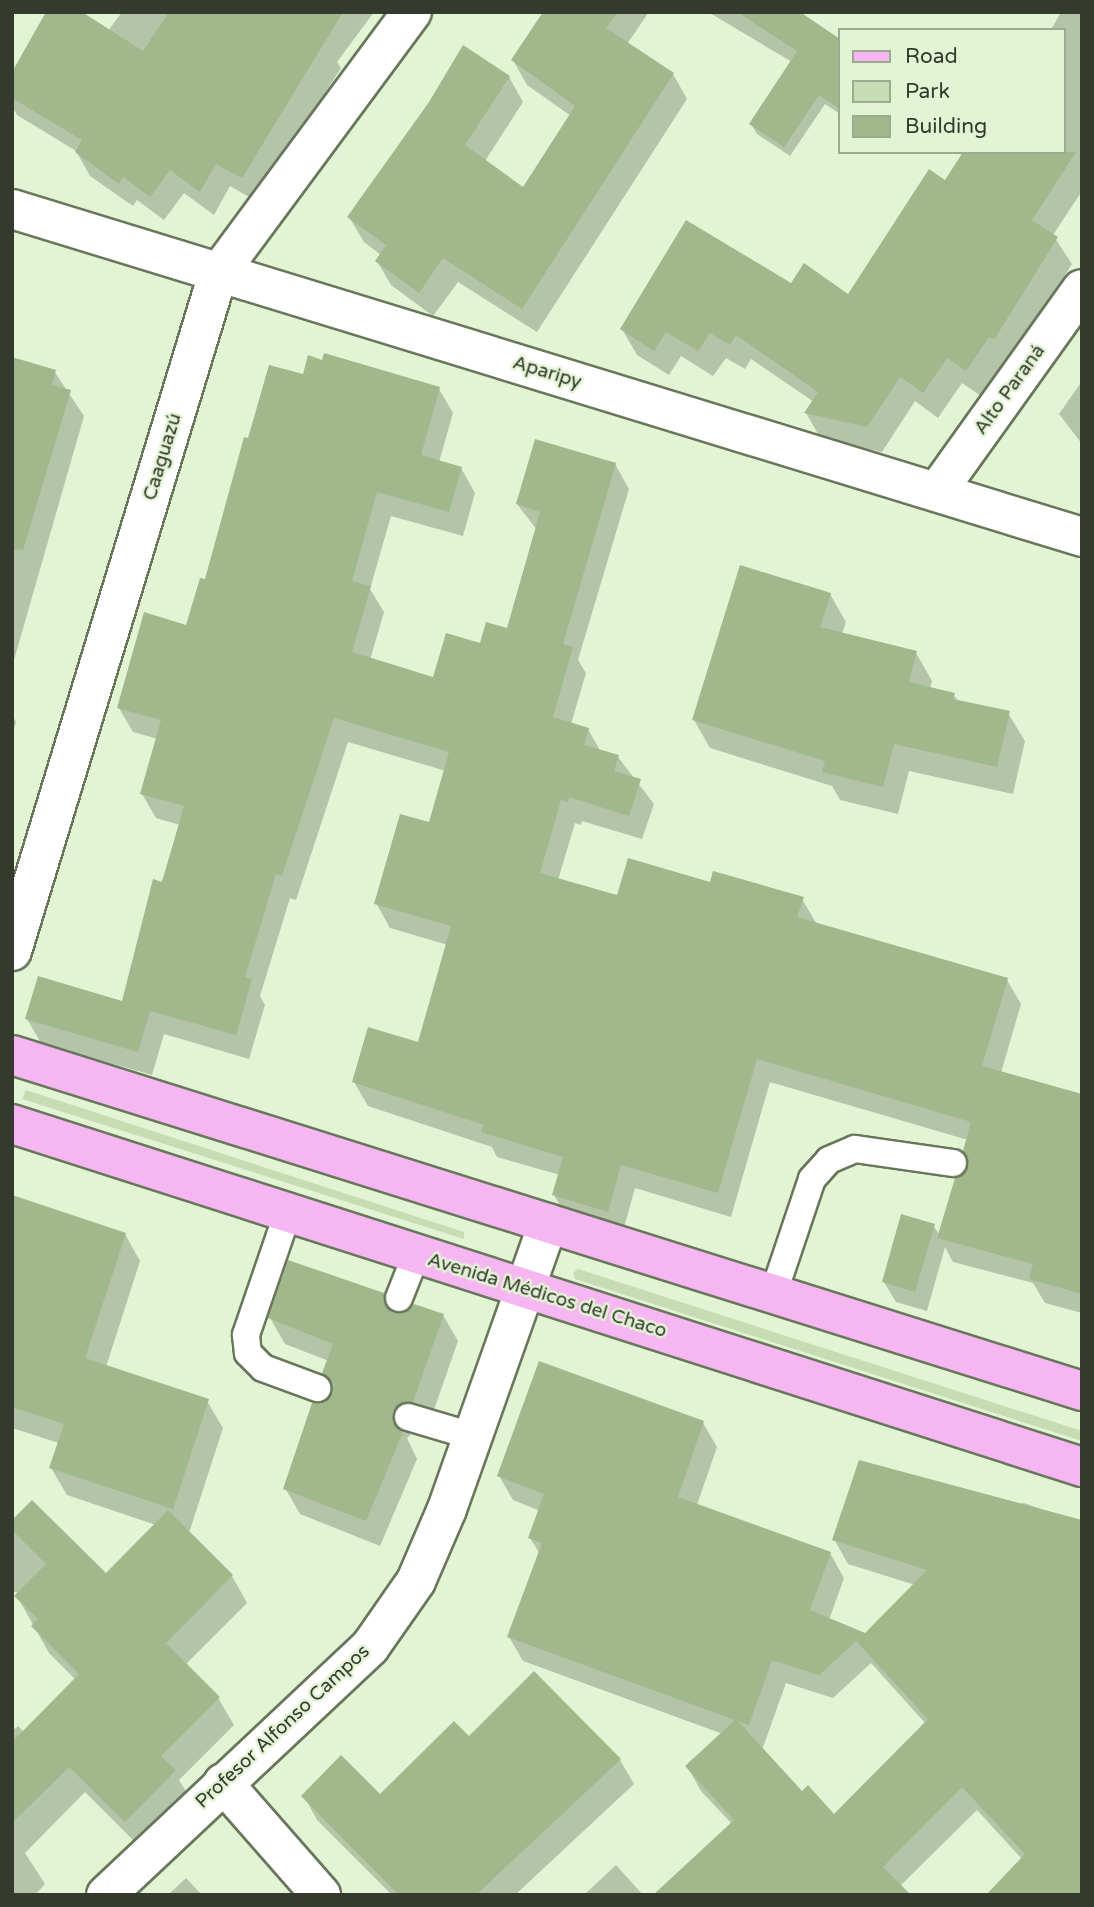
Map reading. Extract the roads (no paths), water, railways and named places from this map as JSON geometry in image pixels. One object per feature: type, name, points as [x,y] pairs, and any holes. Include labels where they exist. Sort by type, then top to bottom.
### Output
[{"type":"main road","points":[[12,1055],[774,1292],[1082,1391]]},
{"type":"main road","name":"Avenida Médicos del Chaco","points":[[12,1124],[287,1215],[1082,1466]]},
{"type":"street","name":"Caaguazú","points":[[12,951],[218,274],[412,12]]},
{"type":"street","name":"Aparipy","points":[[12,209],[218,274],[938,490],[1082,537]]},
{"type":"street","name":"Alto Paraná","points":[[938,490],[1082,289]]},
{"type":"street","name":"Profesor Alfonso Campos","points":[[106,1895],[370,1647],[416,1581],[472,1436],[548,1223]]},
{"type":"street","points":[[223,1783],[321,1895]]},
{"type":"lane","points":[[774,1292],[812,1179],[829,1160],[855,1149],[953,1163]]},
{"type":"lane","points":[[287,1215],[246,1335],[247,1353],[263,1368],[317,1388]]},
{"type":"lane","points":[[399,1298],[416,1255]]},
{"type":"lane","points":[[408,1416],[472,1436]]}]
